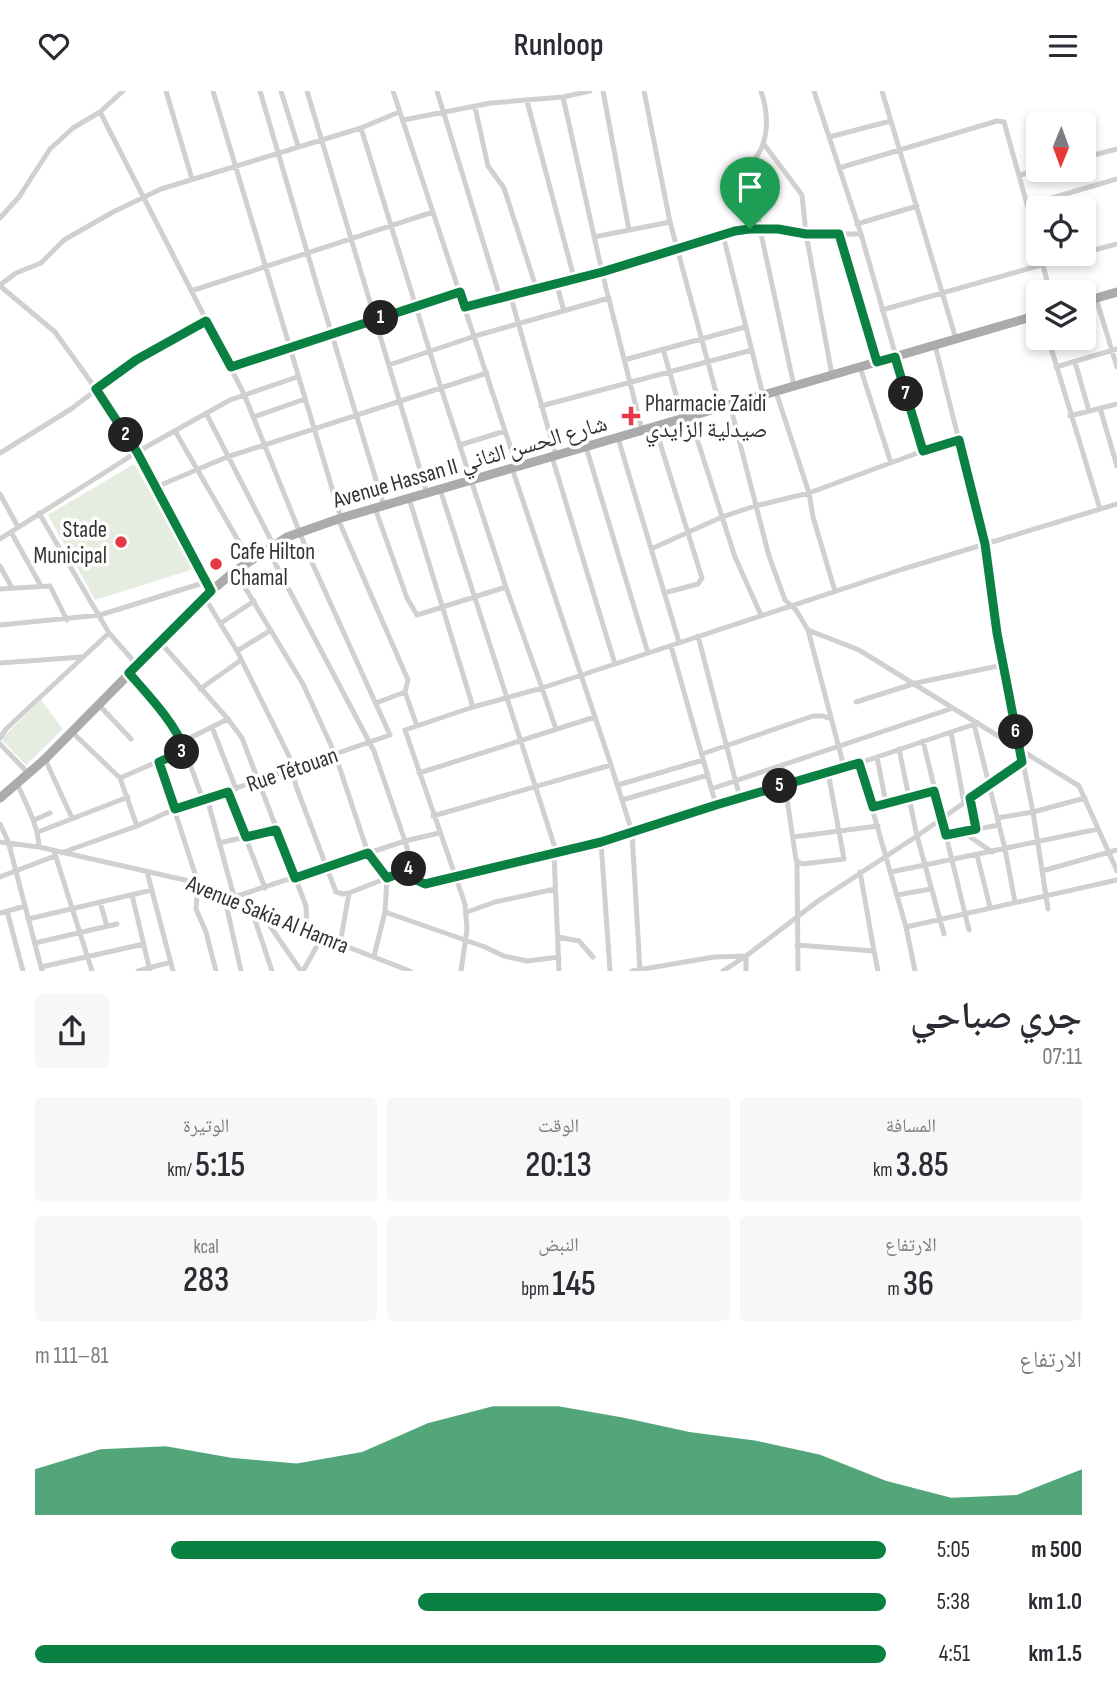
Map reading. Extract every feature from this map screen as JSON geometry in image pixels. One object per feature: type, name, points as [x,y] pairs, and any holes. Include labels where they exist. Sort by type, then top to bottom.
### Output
[{"type":"main road","points":[[1096,298],[1117,292]]},
{"type":"main road","name":"Avenue Hassan II شارع الحسن الثاني","points":[[0,798],[45,759],[208,595],[270,546],[299,531],[1026,319]]},
{"type":"street","points":[[0,218],[19,197],[50,149],[73,128],[100,112],[123,91]]},
{"type":"street","points":[[166,91],[192,179]]},
{"type":"street","points":[[213,91],[340,519],[408,680],[405,692],[417,726]]},
{"type":"street","points":[[260,91],[357,414],[380,507],[413,613],[421,615],[506,587]]},
{"type":"street","points":[[281,91],[298,146]]},
{"type":"street","points":[[307,91],[426,493]]},
{"type":"street","points":[[393,91],[487,373],[580,675],[632,832],[640,970]]},
{"type":"street","points":[[438,91],[500,297]]},
{"type":"street","points":[[403,120],[590,91]]},
{"type":"street","points":[[603,91],[629,230]]},
{"type":"street","points":[[643,91],[670,222],[707,363],[725,406],[785,600],[796,610],[807,630],[844,767]]},
{"type":"street","points":[[761,91],[767,110],[763,143],[752,165],[752,177],[760,229],[794,386]]},
{"type":"street","points":[[814,91],[861,234],[923,451]]},
{"type":"street","points":[[882,91],[956,339]]},
{"type":"street","points":[[563,97],[602,272],[642,430]]},
{"type":"street","points":[[527,101],[574,278]]},
{"type":"street","points":[[475,107],[488,166],[504,188],[536,287]]},
{"type":"street","points":[[100,112],[244,394],[342,632],[390,735]]},
{"type":"street","points":[[399,112],[361,128],[235,165],[143,197],[65,240],[41,263],[16,273],[0,285],[55,332],[137,452],[206,582],[208,595],[221,623],[289,756],[336,892],[349,893],[412,868]]},
{"type":"street","points":[[829,137],[891,121]]},
{"type":"street","points":[[839,168],[900,148],[1001,121],[1006,125],[1026,198]]},
{"type":"street","points":[[361,128],[471,481],[556,729]]},
{"type":"street","points":[[763,143],[800,190],[832,375]]},
{"type":"street","points":[[1096,155],[1117,149]]},
{"type":"street","points":[[1020,175],[1026,174]]},
{"type":"street","points":[[1059,196],[1117,179]]},
{"type":"street","points":[[857,224],[918,207]]},
{"type":"street","points":[[191,291],[433,212]]},
{"type":"street","points":[[594,237],[670,222]]},
{"type":"street","points":[[465,307],[602,272],[742,229],[778,229],[806,234],[861,234]]},
{"type":"street","points":[[839,234],[877,362]]},
{"type":"street","points":[[723,235],[763,395]]},
{"type":"street","points":[[1096,249],[1117,244]]},
{"type":"street","points":[[882,310],[1035,266]]},
{"type":"street","points":[[556,282],[564,311]]},
{"type":"street","points":[[231,367],[460,292]]},
{"type":"street","points":[[510,294],[615,664]]},
{"type":"street","points":[[389,365],[475,336],[609,298]]},
{"type":"street","points":[[1096,298],[1115,350],[1117,367]]},
{"type":"street","points":[[0,453],[71,409],[136,360],[206,321]]},
{"type":"street","points":[[624,360],[745,327]]},
{"type":"street","points":[[935,345],[985,544],[1003,665],[1033,812],[1048,909]]},
{"type":"street","points":[[663,349],[735,557],[761,615]]},
{"type":"street","points":[[541,406],[751,350]]},
{"type":"street","points":[[1051,350],[1100,509]]},
{"type":"street","points":[[1056,367],[1115,350]]},
{"type":"street","points":[[1075,362],[1089,411]]},
{"type":"street","points":[[860,367],[891,463]]},
{"type":"street","points":[[156,487],[195,469],[264,444],[487,373]]},
{"type":"street","points":[[0,539],[137,452],[205,414],[244,394],[298,377]]},
{"type":"street","points":[[776,391],[809,493],[813,517],[835,591]]},
{"type":"street","points":[[254,417],[305,399]]},
{"type":"street","points":[[1070,416],[1117,404]]},
{"type":"street","points":[[1100,408],[1117,466]]},
{"type":"street","points":[[205,414],[377,760],[416,880],[420,883],[430,884],[601,842],[976,724]]},
{"type":"street","points":[[655,427],[701,573],[701,581],[664,593]]},
{"type":"street","points":[[175,431],[250,561]]},
{"type":"street","points":[[460,445],[505,431]]},
{"type":"street","points":[[618,438],[679,642]]},
{"type":"street","points":[[651,549],[722,517],[809,493],[959,440]]},
{"type":"street","points":[[586,447],[648,653]]},
{"type":"street","points":[[440,489],[555,854],[559,971]]},
{"type":"street","points":[[0,493],[18,527]]},
{"type":"street","points":[[409,499],[473,707]]},
{"type":"street","name":"Rue Tétouan","points":[[137,826],[175,809],[368,741],[542,688],[790,605],[1117,504]]},
{"type":"street","points":[[39,513],[109,633],[137,665]]},
{"type":"street","points":[[11,532],[41,586]]},
{"type":"street","points":[[0,566],[12,588]]},
{"type":"street","points":[[235,571],[303,684],[335,754],[368,853],[387,878],[385,912],[374,956]]},
{"type":"street","points":[[0,625],[100,615],[206,582]]},
{"type":"street","points":[[0,589],[52,587],[67,620]]},
{"type":"street","points":[[221,623],[254,601]]},
{"type":"street","points":[[237,651],[271,630]]},
{"type":"street","points":[[807,630],[859,650],[1076,783],[1086,798],[1117,871]]},
{"type":"street","points":[[0,738],[6,729],[109,633]]},
{"type":"street","points":[[698,636],[740,798]]},
{"type":"street","points":[[160,642],[242,738],[306,906],[307,931]]},
{"type":"street","points":[[671,646],[716,805]]},
{"type":"street","points":[[0,663],[82,657]]},
{"type":"street","points":[[200,689],[241,660]]},
{"type":"street","points":[[856,702],[916,683],[1003,665]]},
{"type":"street","points":[[129,673],[182,742],[205,799],[234,898],[405,841],[439,833]]},
{"type":"street","points":[[376,703],[405,692]]},
{"type":"street","points":[[99,705],[131,739]]},
{"type":"street","points":[[711,789],[953,708]]},
{"type":"street","points":[[618,785],[813,716],[831,719]]},
{"type":"street","points":[[419,773],[595,717]]},
{"type":"street","points":[[182,742],[228,719]]},
{"type":"street","points":[[976,724],[1015,902]]},
{"type":"street","points":[[212,727],[236,789]]},
{"type":"street","points":[[405,730],[467,912],[461,971]]},
{"type":"street","points":[[0,877],[57,853],[137,826],[120,778],[72,732]]},
{"type":"street","points":[[951,732],[964,803]]},
{"type":"street","points":[[923,741],[969,930]]},
{"type":"street","points":[[0,744],[28,773]]},
{"type":"street","points":[[899,749],[917,836],[944,935]]},
{"type":"street","points":[[120,778],[185,750]]},
{"type":"street","points":[[877,757],[886,803]]},
{"type":"street","points":[[45,759],[72,818]]},
{"type":"street","points":[[159,762],[198,883],[196,909],[206,932],[216,971]]},
{"type":"street","points":[[723,971],[860,872],[917,836],[1022,762]]},
{"type":"street","points":[[859,763],[906,927],[915,971]]},
{"type":"street","points":[[433,816],[611,765]]},
{"type":"street","points":[[782,765],[797,863],[798,971]]},
{"type":"street","points":[[797,863],[802,865],[844,859],[828,772]]},
{"type":"street","points":[[622,800],[708,775]]},
{"type":"street","points":[[18,783],[38,832],[39,847]]},
{"type":"street","points":[[873,807],[934,791]]},
{"type":"street","points":[[228,792],[265,888]]},
{"type":"street","points":[[38,832],[128,797]]},
{"type":"street","points":[[970,798],[976,829]]},
{"type":"street","points":[[998,818],[1086,798]]},
{"type":"street","points":[[34,820],[50,813]]},
{"type":"street","points":[[0,824],[8,841],[42,969],[144,944]]},
{"type":"street","points":[[793,837],[878,825]]},
{"type":"street","points":[[946,835],[999,825]]},
{"type":"street","points":[[891,872],[1098,829]]},
{"type":"street","points":[[219,843],[276,830]]},
{"type":"street","points":[[962,832],[992,852]]},
{"type":"street","name":"Avenue Sakia Al Hamra","points":[[0,842],[39,847],[198,883],[268,916],[410,971]]},
{"type":"street","points":[[601,842],[610,971]]},
{"type":"street","points":[[1042,871],[1117,851]]},
{"type":"street","points":[[57,853],[71,908],[92,971]]},
{"type":"street","points":[[977,855],[990,907]]},
{"type":"street","points":[[147,871],[173,971]]},
{"type":"street","points":[[860,872],[878,971]]},
{"type":"street","points":[[906,927],[1117,880]]},
{"type":"street","points":[[467,912],[495,902],[555,889]]},
{"type":"street","points":[[897,895],[931,889]]},
{"type":"street","points":[[28,919],[152,890]]},
{"type":"street","points":[[340,944],[349,893]]},
{"type":"street","points":[[224,894],[241,971]]},
{"type":"street","points":[[132,895],[150,969]]},
{"type":"street","points":[[100,902],[107,926]]},
{"type":"street","points":[[0,913],[25,906]]},
{"type":"street","points":[[251,908],[272,971]]},
{"type":"street","points":[[7,911],[23,971]]},
{"type":"street","points":[[385,912],[504,956],[527,961],[559,957]]},
{"type":"street","points":[[268,916],[270,926],[302,971],[322,937]]},
{"type":"street","points":[[35,943],[117,924]]},
{"type":"street","points":[[558,936],[579,941],[593,957]]},
{"type":"street","points":[[797,945],[874,951]]},
{"type":"street","points":[[632,971],[714,957],[746,956]]},
{"type":"street","points":[[746,956],[746,971]]},
{"type":"street","points":[[138,971],[171,961]]},
{"type":"shaded area","name":"Stade Municipal","points":[[134,464],[194,569],[95,600],[48,515]]},
{"type":"shaded area","points":[[41,700],[63,729],[26,765],[1,739]]},
{"type":"place","name":"Pharmacie Zaidi صيدلية الزايدي","points":[[631,416]]},
{"type":"place","name":"Stade Municipal","points":[[121,542]]},
{"type":"place","name":"Cafe Hilton Chamal","points":[[216,564]]},
{"type":"route","points":[[750,229],[839,234],[877,362],[895,357],[923,451],[959,440],[985,544],[997,633],[1022,762],[970,798],[976,829],[946,835],[934,791],[873,807],[859,763],[601,842],[425,884],[416,880],[412,868],[387,878],[368,853],[295,878],[276,830],[246,837],[228,792],[175,809],[159,762],[185,750],[153,701],[129,673],[211,591],[137,452],[96,389],[136,360],[206,321],[231,367],[460,292],[465,307],[602,272],[735,231],[750,229]]}]
